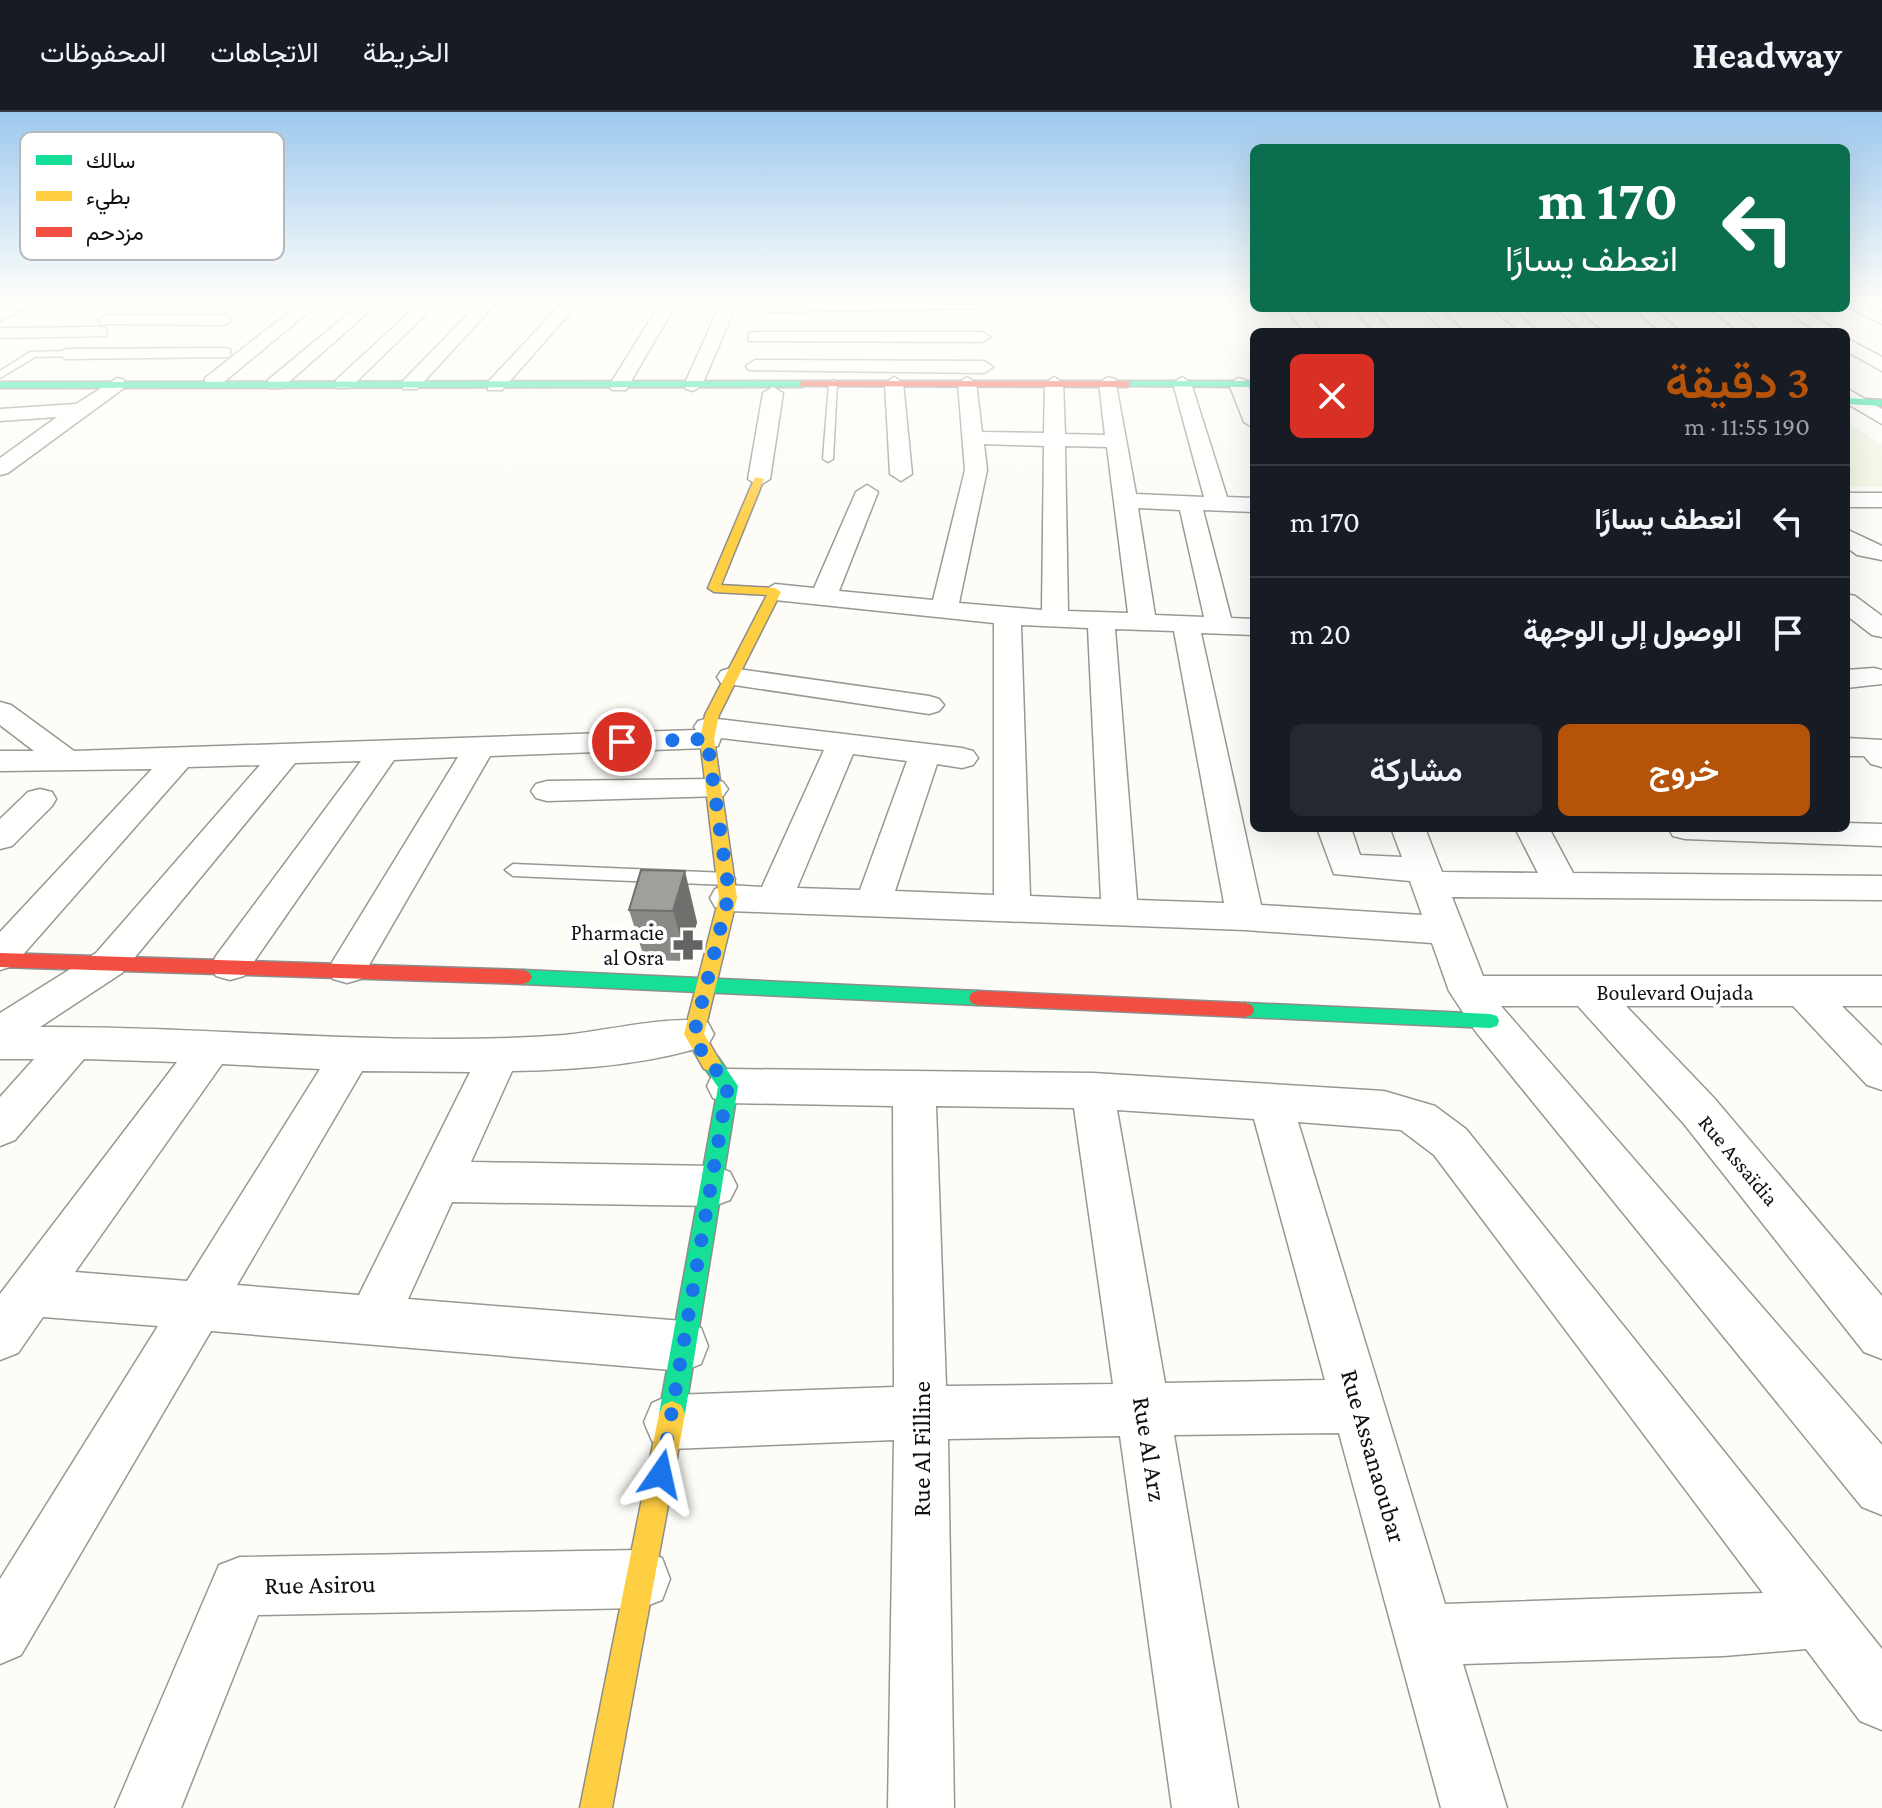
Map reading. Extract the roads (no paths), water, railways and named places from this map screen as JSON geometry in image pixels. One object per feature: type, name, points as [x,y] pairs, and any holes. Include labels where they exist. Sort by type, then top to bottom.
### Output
[{"type":"street","points":[[187,384],[194,378]]},
{"type":"street","points":[[209,384],[216,378]]},
{"type":"street","points":[[275,384],[282,378]]},
{"type":"street","points":[[343,384],[349,378]]},
{"type":"street","points":[[410,385],[417,378]]},
{"type":"street","points":[[495,386],[502,378]]},
{"type":"street","points":[[619,386],[624,378]]},
{"type":"street","points":[[693,385],[696,378]]},
{"type":"street","points":[[0,385],[693,385],[774,389],[833,383],[837,378]]},
{"type":"street","points":[[892,378],[901,474]]},
{"type":"street","points":[[894,383],[904,378]]},
{"type":"street","points":[[944,610],[971,503],[976,470],[972,438],[977,378]]},
{"type":"street","points":[[1045,378],[1054,383],[1246,384]]},
{"type":"street","points":[[1054,383],[1055,617]]},
{"type":"street","points":[[1108,383],[1143,622]]},
{"type":"street","points":[[1182,383],[1218,504]]},
{"type":"street","points":[[0,468],[117,384]]},
{"type":"street","points":[[774,389],[759,479],[714,588],[824,595],[1007,616],[1250,627]]},
{"type":"street","points":[[1850,399],[1882,403]]},
{"type":"street","points":[[1850,399],[1882,418]]},
{"type":"street","points":[[0,415],[80,410]]},
{"type":"street","points":[[972,438],[1115,441]]},
{"type":"street","points":[[824,595],[867,492]]},
{"type":"street","points":[[1850,500],[1882,500]]},
{"type":"street","points":[[1125,501],[1250,505]]},
{"type":"street","points":[[1190,503],[1220,626]]},
{"type":"street","points":[[1850,539],[1860,547],[1882,553]]},
{"type":"street","points":[[596,1808],[671,1422],[714,1186],[728,1086],[701,1050],[694,1034],[728,888],[712,789],[708,733],[731,677],[775,592]]},
{"type":"street","points":[[1850,605],[1882,629]]},
{"type":"street","points":[[1007,616],[1012,910]]},
{"type":"street","points":[[1101,620],[1120,914]]},
{"type":"street","points":[[1186,624],[1245,917]]},
{"type":"street","points":[[1850,630],[1882,629]]},
{"type":"street","points":[[731,677],[929,705]]},
{"type":"street","points":[[1,714],[67,761]]},
{"type":"street","points":[[0,761],[384,751],[708,733],[962,758]]},
{"type":"street","points":[[775,898],[842,744]]},
{"type":"street","points":[[347,969],[480,747]]},
{"type":"street","points":[[230,966],[384,751]]},
{"type":"street","points":[[0,1034],[109,963],[288,752]]},
{"type":"street","points":[[873,904],[925,754]]},
{"type":"street","points":[[0,958],[180,757]]},
{"type":"street","points":[[547,791],[712,789]]},
{"type":"street","points":[[0,838],[40,799]]},
{"type":"street","points":[[1335,832],[1346,866],[1426,877],[1563,887],[1882,888]]},
{"type":"street","points":[[1409,832],[1445,930],[1480,1006],[1882,1487]]},
{"type":"street","points":[[1534,832],[1563,887]]},
{"type":"street","points":[[1798,832],[1882,835]]},
{"type":"street","points":[[728,888],[775,898],[873,904],[1245,917],[1445,930]]},
{"type":"street","points":[[0,958],[708,984],[1480,1006]]},
{"type":"street","name":"Boulevard Oujada","points":[[1480,1006],[1589,992],[1882,991]]},
{"type":"street","name":"Rue Assaïdia","points":[[1589,992],[1699,1111],[1882,1334]]},
{"type":"street","points":[[1804,992],[1882,1073]]},
{"type":"street","points":[[0,1043],[75,1041],[499,1055],[639,1046],[694,1034]]},
{"type":"street","points":[[0,1127],[75,1041]]},
{"type":"street","points":[[0,1335],[213,1045]]},
{"type":"street","points":[[0,1634],[352,1052]]},
{"type":"street","points":[[372,1322],[499,1055]]},
{"type":"street","points":[[728,1086],[1093,1091],[1404,1112],[1435,1126],[1882,1699]]},
{"type":"street","name":"Rue Al Filline","points":[[914,1089],[921,1413],[921,1808]]},
{"type":"street","name":"Rue Al Arz","points":[[1093,1091],[1205,1808]]},
{"type":"street","name":"Rue Assanaoubar","points":[[1271,1104],[1474,1808]]},
{"type":"street","points":[[437,1182],[714,1186]]},
{"type":"street","points":[[31,1292],[683,1346]]},
{"type":"street","points":[[671,1422],[921,1413],[1359,1406]]},
{"type":"street","name":"Rue Asirou","points":[[148,1808],[240,1586],[641,1579]]},
{"type":"street","points":[[1426,1635],[1724,1626],[1820,1618]]},
{"type":"lane","points":[[828,459],[833,383]]},
{"type":"lane","points":[[513,870],[728,888]]},
{"type":"place","name":"Pharmacie al Osra","points":[[688,945]]}]
